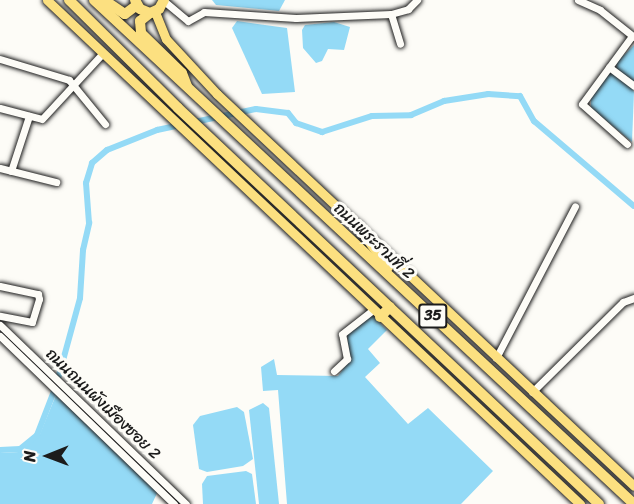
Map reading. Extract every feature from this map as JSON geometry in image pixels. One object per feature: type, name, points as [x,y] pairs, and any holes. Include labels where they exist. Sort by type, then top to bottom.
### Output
[{"type":"highway","name":"35","points":[[69,0],[178,108],[599,504]]},
{"type":"highway","name":"ถนนพระรามที่ 2","points":[[94,0],[634,504]]},
{"type":"highway","points":[[104,0],[125,14],[136,3],[152,12]]},
{"type":"highway","points":[[164,0],[140,21],[141,33],[182,73],[188,90]]},
{"type":"highway","points":[[358,226],[405,291]]},
{"type":"highway","points":[[377,313],[390,307]]},
{"type":"main road","name":"35","points":[[46,0],[580,504]]},
{"type":"main road","name":"ถนนพระรามที่ 2","points":[[152,12],[166,39],[227,103],[634,486]]},
{"type":"street","points":[[164,0],[188,21],[204,12],[296,18],[391,14],[408,9],[417,0]]},
{"type":"street","points":[[578,0],[600,10],[633,36],[582,104],[627,144]]},
{"type":"street","points":[[391,14],[400,44]]},
{"type":"street","points":[[0,108],[42,119],[103,53]]},
{"type":"street","points":[[0,59],[58,76],[73,86],[105,124]]},
{"type":"street","points":[[609,67],[634,86]]},
{"type":"street","points":[[11,171],[29,116]]},
{"type":"street","points":[[0,168],[56,182]]},
{"type":"street","points":[[496,358],[575,206]]},
{"type":"street","points":[[0,286],[38,294],[39,300],[32,321],[0,316]]},
{"type":"street","points":[[532,392],[623,302],[634,297]]},
{"type":"street","points":[[334,371],[347,359],[342,334],[377,313]]},
{"type":"street","name":"ถนนถนนผังเมืองซอย 2","points":[[0,325],[186,504]]},
{"type":"street","name":"ถนนถนนผังเมืองซอย 2","points":[[0,336],[174,504]]},
{"type":"water","points":[[212,0],[285,0],[279,11],[216,5]]},
{"type":"water","points":[[237,21],[287,28],[295,92],[262,94],[232,28]]},
{"type":"water","points":[[334,22],[350,27],[344,50],[328,49],[322,61],[316,63],[303,48],[302,30],[305,25]]},
{"type":"water","points":[[634,45],[634,83],[616,69],[617,62]]},
{"type":"water","points":[[610,72],[630,84],[634,92],[632,142],[591,108],[591,98]]},
{"type":"water","points":[[372,315],[387,330],[368,349],[380,363],[365,377],[408,424],[428,408],[493,471],[461,504],[287,504],[278,390],[263,391],[261,367],[274,359],[277,375],[338,376],[350,360],[347,335]]},
{"type":"water","points":[[56,395],[158,491],[152,504],[0,504],[0,453],[19,452],[40,434]]},
{"type":"water","points":[[263,403],[269,408],[279,504],[259,504],[249,410]]},
{"type":"water","points":[[237,407],[244,412],[253,459],[243,466],[207,472],[199,469],[193,425],[200,416]]},
{"type":"water","points":[[246,471],[252,474],[256,504],[203,504],[202,484],[207,476]]},
{"type":"waterway","points":[[0,450],[20,449],[37,435],[56,386],[80,298],[83,250],[89,223],[86,183],[92,163],[107,150],[157,130],[256,109],[288,113],[296,123],[322,132],[372,116],[411,115],[444,101],[488,94],[520,96],[534,121],[634,206]]}]
